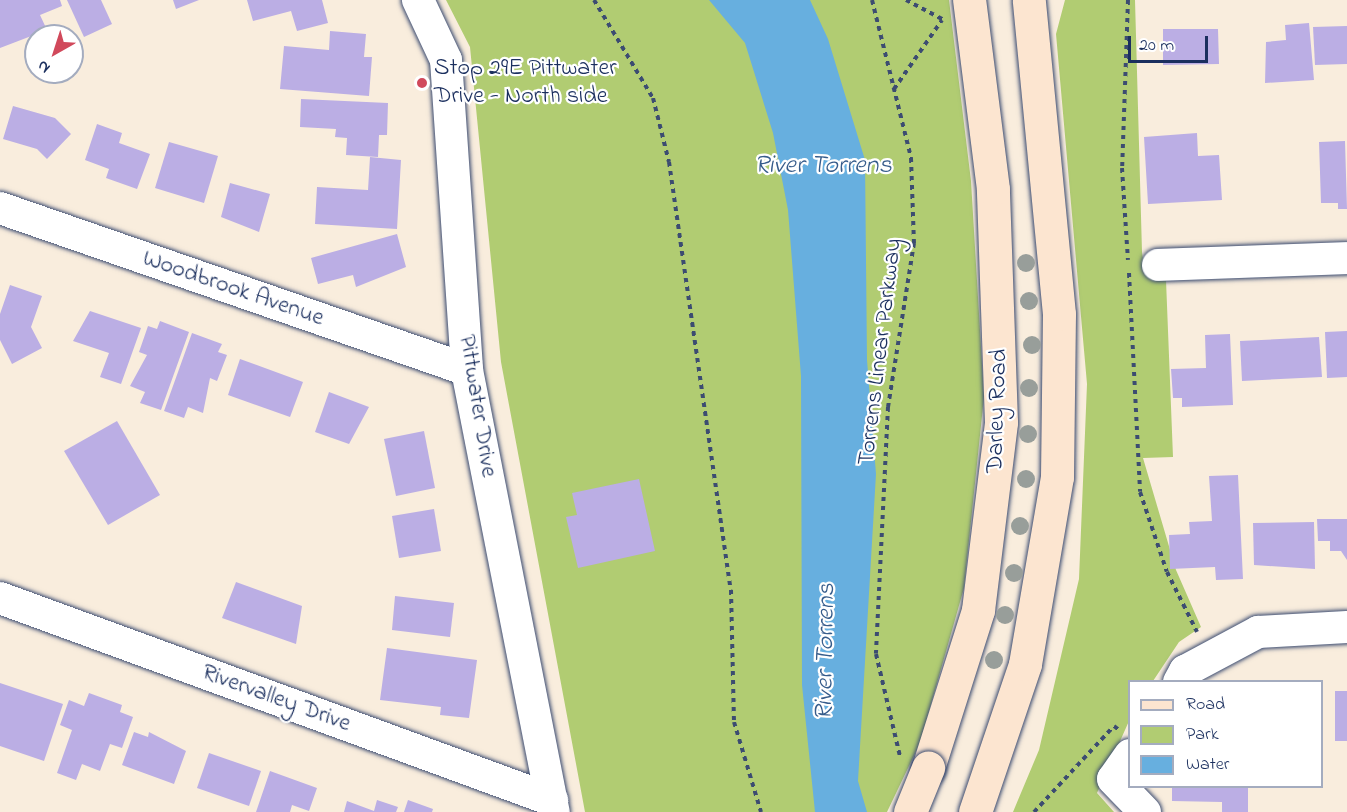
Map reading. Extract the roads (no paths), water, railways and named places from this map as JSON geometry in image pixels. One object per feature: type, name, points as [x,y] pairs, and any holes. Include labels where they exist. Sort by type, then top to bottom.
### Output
[{"type":"main road","name":"Darley Road","points":[[910,812],[916,766],[978,610],[1001,422],[993,189],[969,0]]},
{"type":"main road","points":[[975,812],[1025,664],[1049,540],[1058,456],[1059,314],[1029,0]]},
{"type":"street","name":"Pittwater Drive","points":[[418,0],[446,60],[467,370],[553,806]]},
{"type":"street","name":"Woodbrook Avenue","points":[[0,208],[467,370]]},
{"type":"street","points":[[1158,265],[1347,258]]},
{"type":"street","name":"Rivervalley Drive","points":[[0,598],[553,806]]},
{"type":"street","points":[[1192,670],[1258,632],[1347,627]]},
{"type":"street","points":[[1128,758],[1113,779],[1145,812]]},
{"type":"water","name":"River Torrens","points":[[709,0],[810,0],[828,39],[865,160],[867,360],[876,474],[858,781],[867,812],[815,812],[802,685],[801,376],[788,210],[773,133],[745,43]]},
{"type":"place","name":"Stop 29E Pittwater Drive - North side","points":[[422,83]]}]
